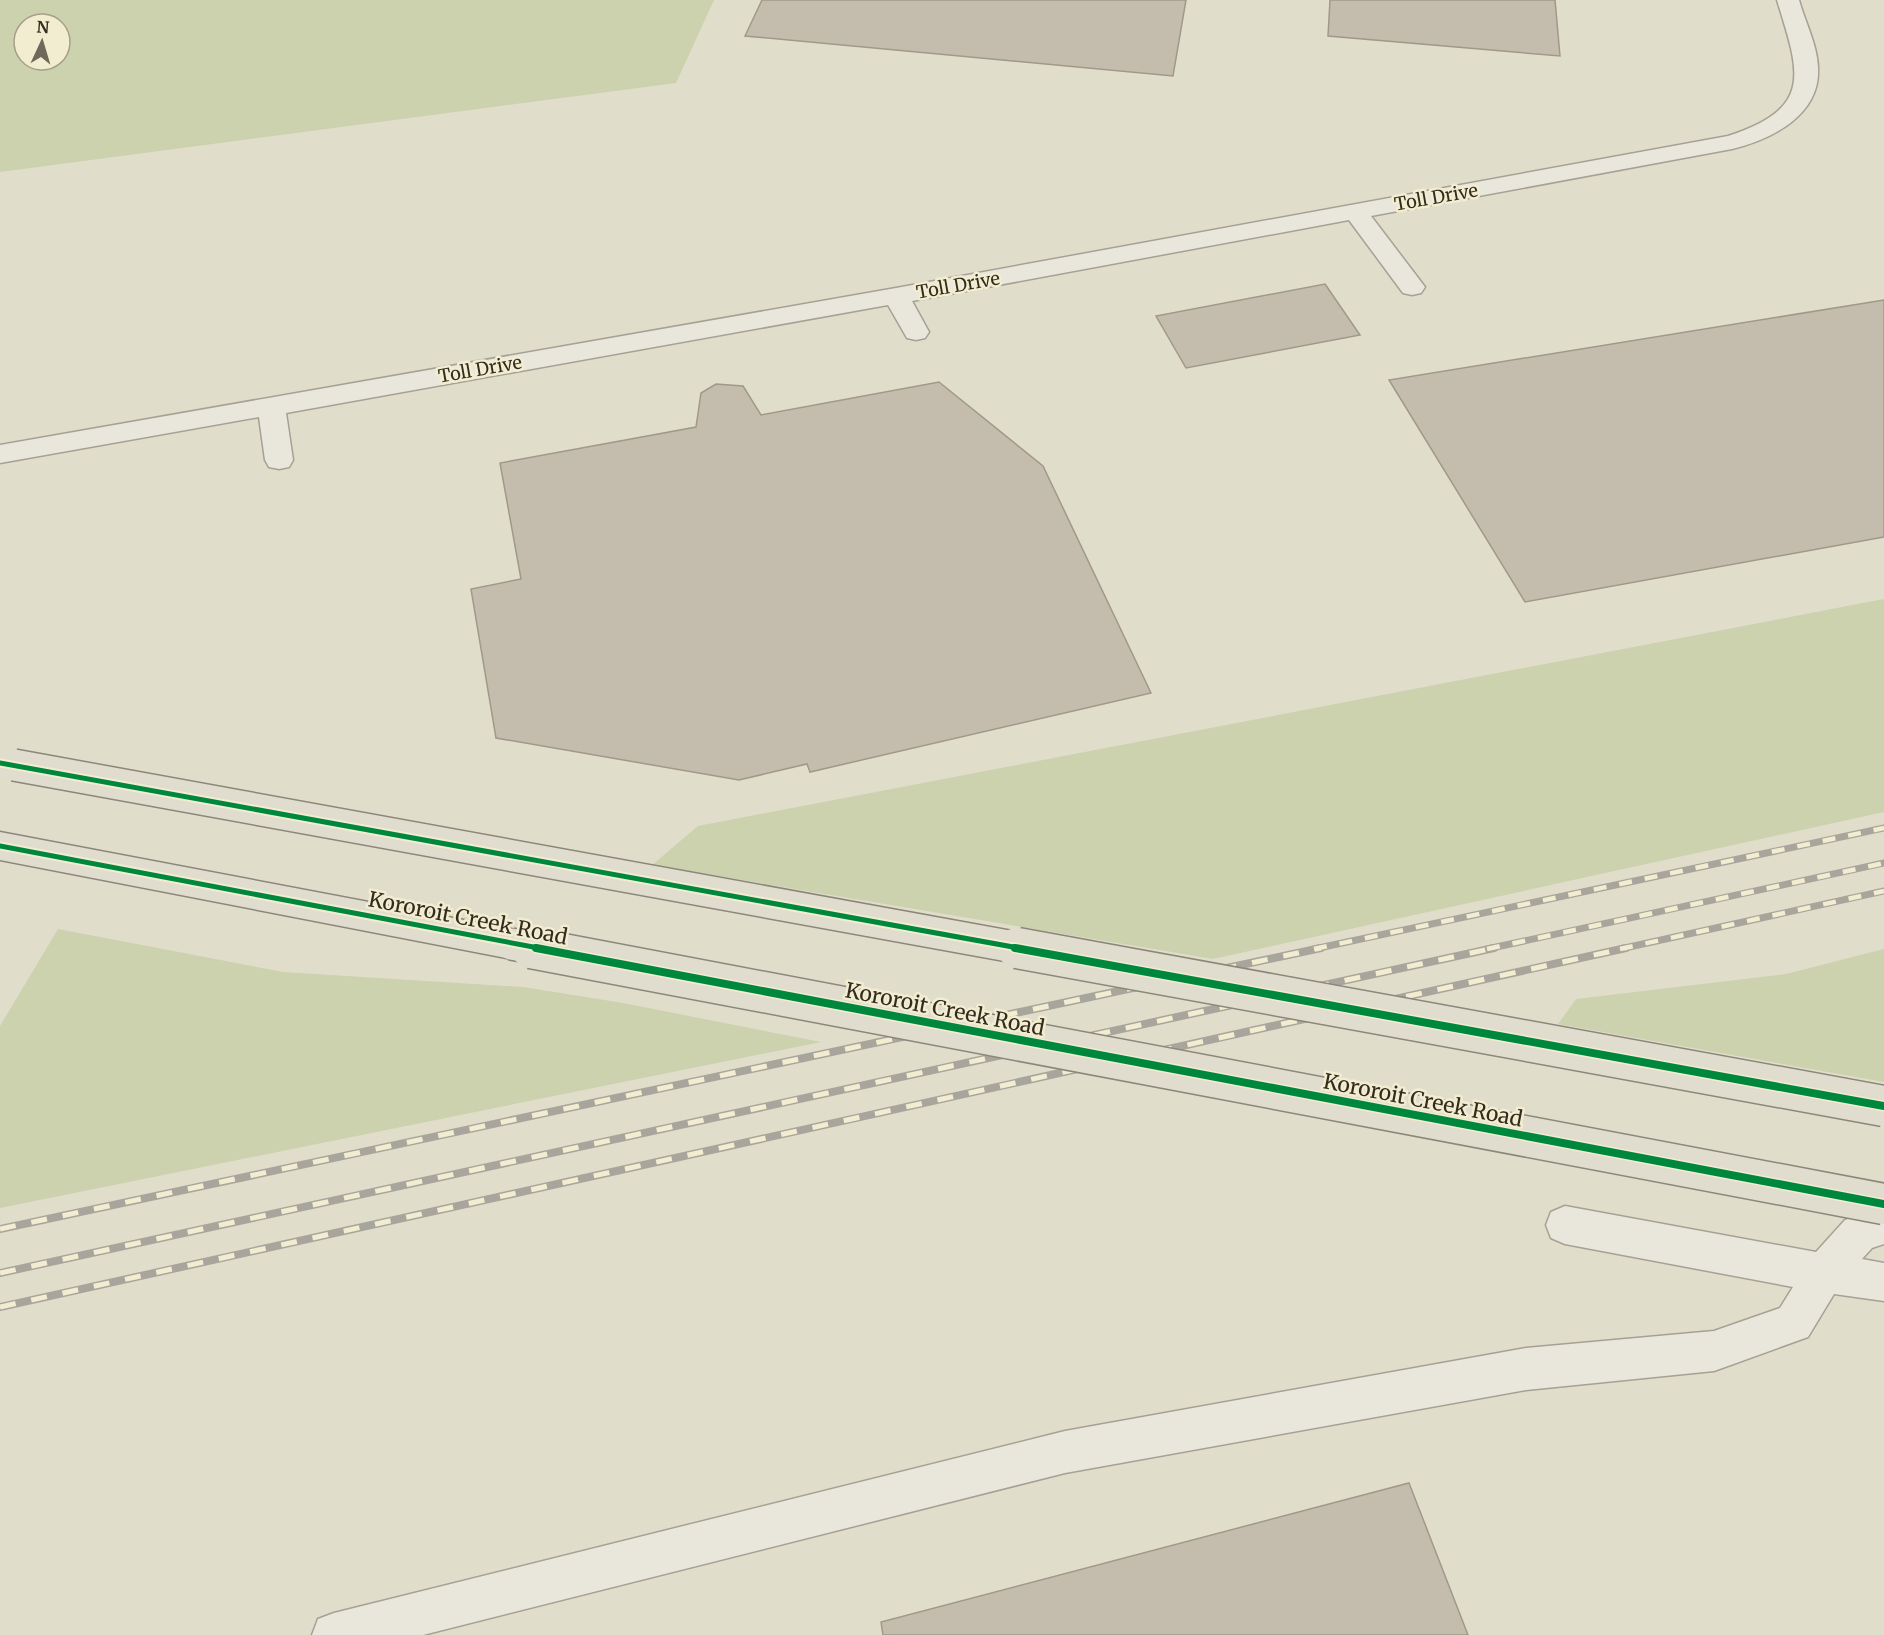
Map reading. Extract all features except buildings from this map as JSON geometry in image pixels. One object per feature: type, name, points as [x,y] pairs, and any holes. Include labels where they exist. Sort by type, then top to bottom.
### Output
[{"type":"main road","points":[[7,764],[1884,1106]]},
{"type":"main road","name":"Kororoit Creek Road","points":[[0,846],[1884,1204]]},
{"type":"street","name":"Toll Drive","points":[[0,454],[896,296],[1732,142],[1762,133],[1780,121],[1805,89],[1807,67],[1788,0]]},
{"type":"street","points":[[1355,212],[1412,287]]},
{"type":"street","points":[[896,296],[916,332]]},
{"type":"street","points":[[272,406],[279,459]]},
{"type":"street","points":[[1565,1225],[1884,1282]]},
{"type":"street","points":[[334,1635],[1065,1452],[1526,1369],[1714,1351],[1794,1323],[1824,1273],[1859,1233],[1884,1225]]},
{"type":"green space","points":[[0,0],[714,0],[676,83],[0,172]]},
{"type":"green space","points":[[1884,599],[1884,812],[1213,959],[652,865],[698,826]]},
{"type":"green space","points":[[58,929],[283,972],[523,987],[623,1003],[821,1042],[0,1208],[0,1026]]},
{"type":"green space","points":[[1884,949],[1884,1082],[1558,1024],[1576,999],[1786,974]]},
{"type":"railway","points":[[1314,949],[1884,828]]},
{"type":"railway","points":[[1487,949],[1884,863]]},
{"type":"railway","points":[[1620,949],[1884,891]]},
{"type":"railway","points":[[0,1229],[1321,948]]},
{"type":"railway","points":[[0,1273],[1494,948]]},
{"type":"railway","points":[[0,1307],[1626,948]]},
{"type":"cycle path","points":[[0,763],[1884,1106]]},
{"type":"cycle path","points":[[0,846],[1884,1204]]}]
